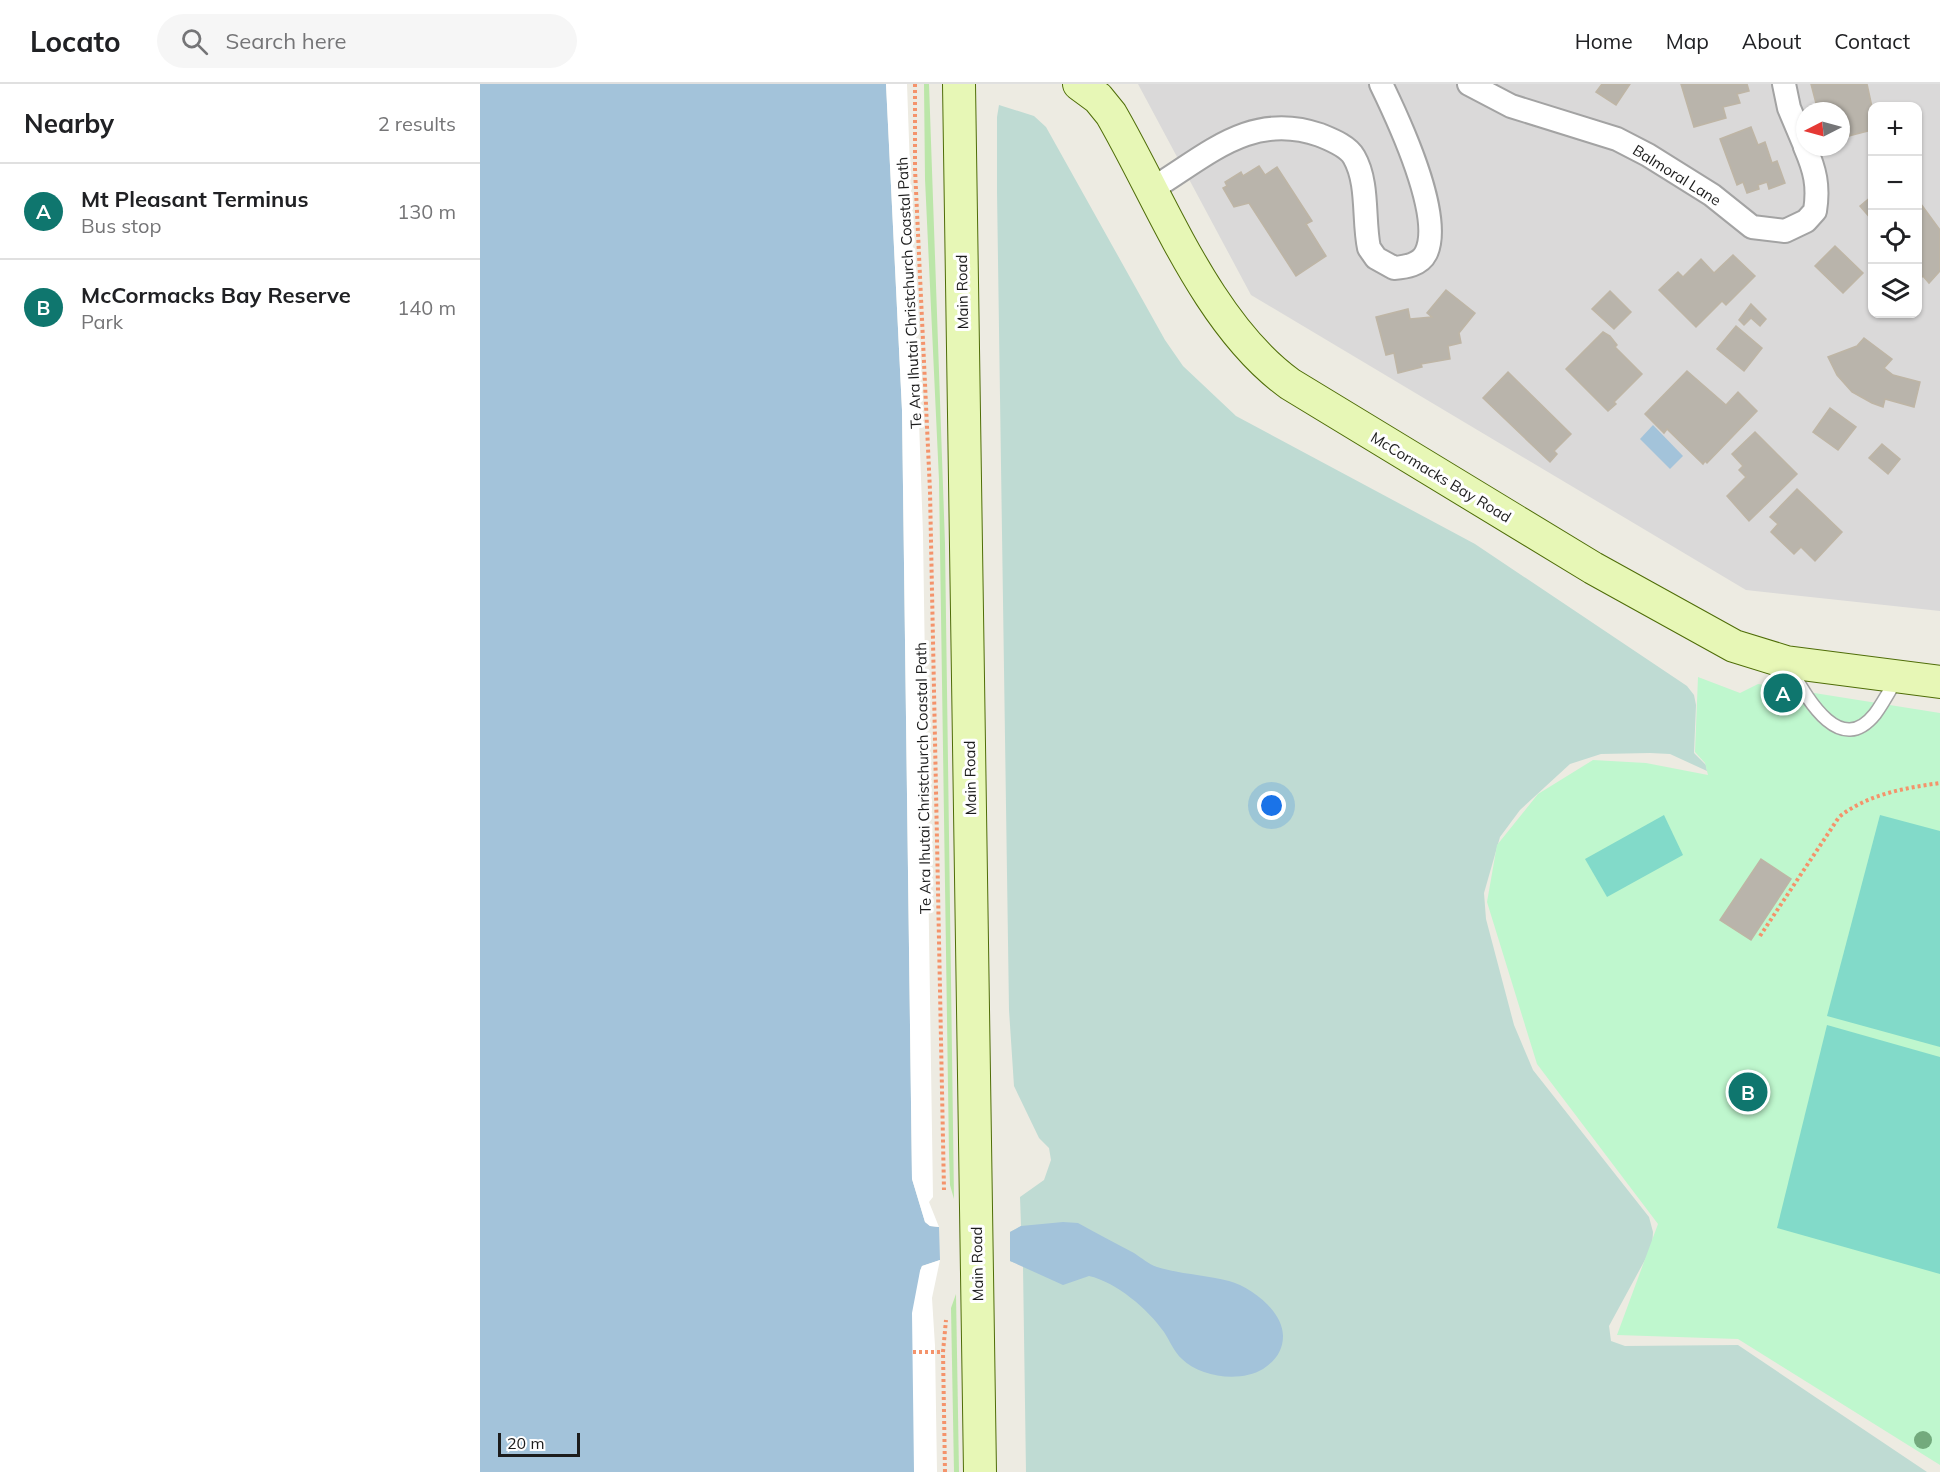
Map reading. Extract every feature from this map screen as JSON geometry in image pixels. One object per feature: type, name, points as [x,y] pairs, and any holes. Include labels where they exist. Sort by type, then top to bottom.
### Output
[{"type":"main road","name":"Main Road","points":[[959,84],[980,1472]]},
{"type":"main road","name":"McCormacks Bay Road","points":[[1079,84],[1098,98],[1111,114],[1203,283],[1229,324],[1270,370],[1450,484],[1593,568],[1734,646],[1786,662],[1940,682]]},
{"type":"street","points":[[1152,189],[1246,132],[1276,127],[1317,134],[1334,141],[1354,156],[1362,185],[1369,248],[1376,258],[1394,268],[1417,262],[1425,254],[1429,242],[1426,206],[1411,151],[1381,84]]},
{"type":"street","name":"Balmoral Lane","points":[[1469,84],[1511,106],[1617,139],[1648,155],[1712,195],[1752,226],[1770,231],[1785,231],[1796,227],[1815,211],[1817,174],[1809,156]]},
{"type":"street","name":"Balmoral Lane","points":[[1784,84],[1788,108],[1796,126]]},
{"type":"lane","points":[[1786,662],[1824,719],[1834,726],[1845,728],[1861,726],[1874,716],[1897,678]]},
{"type":"path","name":"Te Ara Ihutai Christchurch Coastal Path","points":[[915,84],[915,169],[930,491],[945,1195]]},
{"type":"path","points":[[1760,936],[1839,817],[1857,805],[1892,791],[1940,783]]},
{"type":"path","points":[[945,1472],[943,1352],[947,1310]]},
{"type":"path","points":[[913,1352],[943,1352]]},
{"type":"shaded area","points":[[480,84],[886,84],[902,410],[912,1179],[925,1222],[930,1226],[939,1227],[940,1260],[922,1266],[920,1271],[914,1472],[480,1472]]},
{"type":"shaded area","points":[[1138,84],[1940,84],[1940,611],[1746,590],[1251,295]]},
{"type":"shaded area","points":[[999,105],[1034,116],[1046,127],[1165,340],[1183,366],[1236,416],[1475,544],[1687,686],[1694,695],[1696,705],[1694,753],[1706,765],[1707,771],[1670,754],[1601,754],[1570,764],[1520,810],[1500,837],[1484,893],[1486,919],[1514,1025],[1533,1070],[1649,1217],[1653,1232],[1652,1247],[1609,1326],[1611,1341],[1625,1346],[1738,1345],[1927,1472],[1026,1472],[1023,1266],[1010,1261],[1010,1232],[1021,1226],[1020,1197],[1044,1180],[1051,1160],[1049,1148],[1039,1138],[1014,1086],[1009,1010],[997,192]]},
{"type":"shaded area","points":[[1653,425],[1683,456],[1670,469],[1640,439]]},
{"type":"shaded area","points":[[1664,815],[1683,855],[1607,897],[1585,859]]},
{"type":"shaded area","points":[[1880,815],[1940,831],[1940,1047],[1827,1016]]},
{"type":"shaded area","points":[[1827,1025],[1940,1057],[1940,1274],[1777,1228]]},
{"type":"shaded area","points":[[1078,1223],[1157,1267],[1229,1281],[1256,1294],[1272,1309],[1282,1327],[1282,1346],[1278,1355],[1263,1369],[1254,1373],[1232,1377],[1209,1374],[1190,1365],[1179,1356],[1149,1314],[1110,1284],[1089,1276],[1063,1285],[1010,1261],[1010,1232],[1021,1226]]},
{"type":"green space","points":[[924,84],[929,84],[945,544],[954,1199],[950,1185],[949,1154],[939,480],[925,179]]},
{"type":"green space","points":[[1698,677],[1740,693],[1758,684],[1940,713],[1940,1465],[1738,1339],[1617,1335],[1658,1224],[1537,1064],[1487,902],[1497,845],[1538,794],[1593,760],[1646,763],[1708,775],[1705,763],[1695,752]]},
{"type":"green space","points":[[956,1294],[959,1472],[954,1472],[951,1308]]},
{"type":"pier","points":[[886,84],[907,84],[923,534],[933,1197],[929,1202],[939,1227],[930,1226],[925,1222],[912,1179],[902,410]]},
{"type":"pier","points":[[940,1260],[932,1298],[937,1472],[914,1472],[912,1313],[922,1266]]},
{"type":"building","points":[[1602,84],[1630,84],[1616,105],[1596,92]]},
{"type":"building","points":[[1681,84],[1747,84],[1749,91],[1737,94],[1740,103],[1723,107],[1726,118],[1694,127]]},
{"type":"building","points":[[1811,84],[1867,84],[1871,102],[1868,102],[1868,131],[1850,136],[1850,102],[1816,102]]},
{"type":"building","points":[[1751,127],[1758,145],[1765,142],[1772,163],[1777,161],[1785,183],[1769,189],[1767,182],[1758,185],[1759,189],[1747,193],[1743,182],[1737,185],[1720,139]]},
{"type":"building","points":[[1259,166],[1265,175],[1277,167],[1312,221],[1306,224],[1326,256],[1296,276],[1249,203],[1234,207],[1223,188],[1227,186],[1225,182],[1241,172],[1243,176]]},
{"type":"building","points":[[1868,199],[1868,215],[1860,206]]},
{"type":"building","points":[[1922,205],[1940,230],[1940,271],[1929,283],[1923,276]]},
{"type":"building","points":[[1835,246],[1863,273],[1843,293],[1815,266]]},
{"type":"building","points":[[1733,255],[1755,276],[1726,305],[1722,301],[1696,327],[1659,290],[1678,272],[1683,277],[1701,259],[1714,273]]},
{"type":"building","points":[[1446,290],[1475,313],[1459,333],[1461,343],[1448,346],[1450,359],[1421,364],[1422,367],[1398,373],[1394,353],[1386,355],[1376,317],[1408,309],[1410,319],[1432,317],[1427,313]]},
{"type":"building","points":[[1610,291],[1631,312],[1614,329],[1592,309]]},
{"type":"building","points":[[1751,304],[1766,319],[1760,326],[1751,318],[1744,325],[1739,320]]},
{"type":"building","points":[[1736,326],[1762,348],[1744,371],[1717,349]]},
{"type":"building","points":[[1603,332],[1610,336],[1617,345],[1615,347],[1642,374],[1608,411],[1566,369]]},
{"type":"building","points":[[1864,338],[1892,359],[1884,368],[1893,375],[1920,382],[1914,407],[1885,399],[1883,407],[1872,403],[1852,392],[1837,375],[1828,357],[1857,346]]},
{"type":"building","points":[[1687,371],[1726,405],[1738,392],[1757,411],[1707,463],[1705,461],[1703,464],[1667,429],[1664,433],[1645,414]]},
{"type":"building","points":[[1508,372],[1571,434],[1554,451],[1557,454],[1550,462],[1483,398]]},
{"type":"building","points":[[1830,408],[1856,427],[1838,450],[1813,432]]},
{"type":"building","points":[[1755,432],[1797,474],[1749,521],[1727,496],[1746,477],[1739,470],[1743,466],[1732,454]]},
{"type":"building","points":[[1882,444],[1900,459],[1888,474],[1869,458]]},
{"type":"building","points":[[1797,489],[1842,532],[1815,561],[1801,547],[1794,554],[1771,532],[1778,524],[1770,517]]},
{"type":"building","points":[[1761,859],[1791,879],[1751,940],[1720,920]]},
{"type":"place","name":"Mt Pleasant Terminus","points":[[1783,693]]},
{"type":"place","name":"McCormacks Bay Reserve","points":[[1748,1092]]}]
